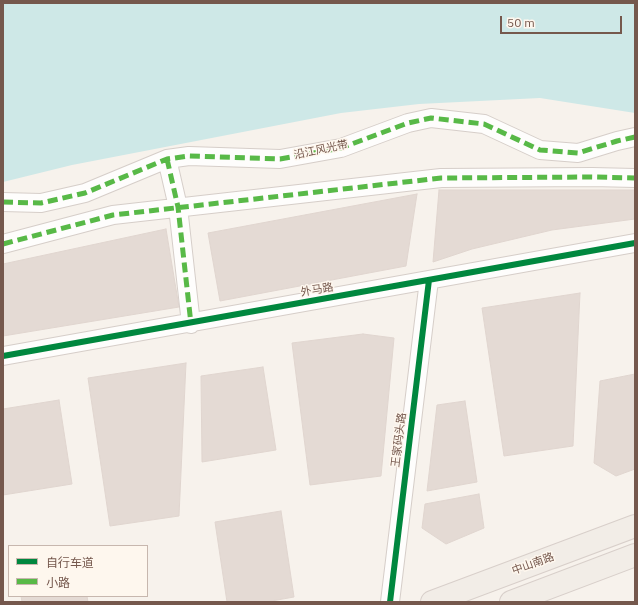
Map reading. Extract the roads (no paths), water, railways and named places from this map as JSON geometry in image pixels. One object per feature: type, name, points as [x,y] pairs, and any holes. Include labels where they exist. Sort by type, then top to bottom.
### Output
[{"type":"main road","name":"中山南路","points":[[432,602],[635,526]]},
{"type":"main road","points":[[511,602],[635,555]]},
{"type":"street","name":"沿江风光带","points":[[3,202],[41,203],[85,193],[166,159],[189,156],[280,159],[341,148],[408,123],[431,118],[484,124],[540,150],[578,153],[635,137]]},
{"type":"street","points":[[166,159],[178,207],[191,324]]},
{"type":"street","points":[[3,244],[113,215],[441,178],[635,178]]},
{"type":"street","name":"外马路","points":[[3,356],[191,324],[635,243]]},
{"type":"street","name":"王家码头路","points":[[390,602],[429,280]]},
{"type":"water","points":[[3,3],[635,3],[635,113],[540,98],[419,104],[341,113],[72,165],[3,182]]}]
